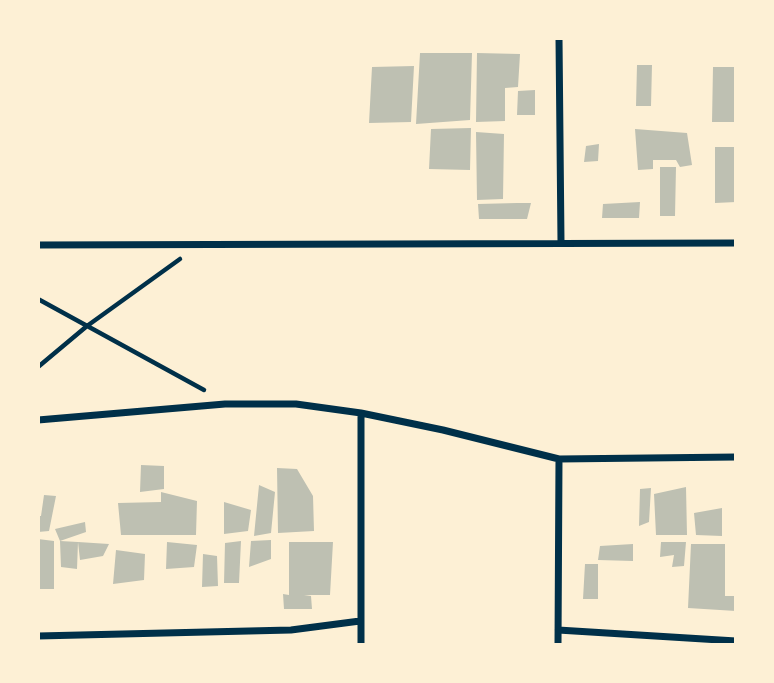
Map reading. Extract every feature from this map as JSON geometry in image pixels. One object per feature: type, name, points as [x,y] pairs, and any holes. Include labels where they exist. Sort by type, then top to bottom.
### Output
[{"type":"street","points":[[559,38],[561,242]]},
{"type":"street","points":[[38,245],[736,243]]},
{"type":"street","points":[[38,420],[225,404],[296,404],[443,429],[559,459],[736,457]]},
{"type":"street","points":[[360,645],[361,413]]},
{"type":"street","points":[[558,645],[559,459]]},
{"type":"street","points":[[38,636],[291,630],[360,621]]},
{"type":"street","points":[[558,630],[736,641]]},
{"type":"path","points":[[38,367],[87,326],[198,246]]},
{"type":"path","points":[[38,299],[192,383],[225,404]]},
{"type":"building","points":[[420,53],[472,53],[470,120],[416,124]]},
{"type":"building","points":[[477,53],[520,54],[518,87],[505,88],[505,121],[476,122]]},
{"type":"building","points":[[637,65],[652,65],[651,106],[636,106]]},
{"type":"building","points":[[414,66],[411,122],[369,123],[372,67]]},
{"type":"building","points":[[713,67],[736,67],[735,122],[712,122]]},
{"type":"building","points":[[535,90],[535,115],[517,115],[518,91]]},
{"type":"building","points":[[471,128],[470,170],[429,169],[431,129]]},
{"type":"building","points":[[635,129],[687,133],[692,165],[680,167],[676,160],[653,160],[653,169],[638,170]]},
{"type":"building","points":[[476,132],[504,134],[503,199],[477,200]]},
{"type":"building","points":[[599,144],[598,161],[584,162],[586,146]]},
{"type":"building","points":[[715,147],[736,147],[736,202],[715,203]]},
{"type":"building","points":[[660,167],[676,167],[675,216],[660,216]]},
{"type":"building","points":[[640,202],[639,218],[602,218],[603,204]]},
{"type":"building","points":[[531,203],[527,219],[479,219],[478,204]]},
{"type":"building","points":[[141,465],[164,466],[164,489],[140,492]]},
{"type":"building","points":[[277,468],[297,469],[313,496],[314,531],[278,533]]},
{"type":"building","points":[[259,485],[275,492],[271,533],[254,536]]},
{"type":"building","points":[[686,487],[687,535],[656,535],[654,494]]},
{"type":"building","points":[[651,488],[649,522],[639,526],[640,489]]},
{"type":"building","points":[[161,492],[197,501],[196,535],[121,535],[118,503],[161,502]]},
{"type":"building","points":[[44,495],[56,496],[49,531],[38,532],[38,516],[41,516]]},
{"type":"building","points":[[224,502],[251,510],[248,531],[224,534]]},
{"type":"building","points":[[722,508],[722,536],[696,535],[694,513]]},
{"type":"building","points":[[85,522],[86,532],[60,541],[55,529]]},
{"type":"building","points":[[38,539],[54,541],[54,589],[38,589]]},
{"type":"building","points":[[271,540],[271,559],[249,567],[251,541]]},
{"type":"building","points":[[60,541],[78,542],[77,569],[61,567]]},
{"type":"building","points":[[241,541],[239,583],[224,583],[225,543]]},
{"type":"building","points":[[78,542],[109,544],[103,556],[80,560]]},
{"type":"building","points":[[167,542],[197,545],[194,567],[166,569]]},
{"type":"building","points":[[289,542],[333,542],[330,595],[304,595],[311,596],[312,609],[284,609],[283,594],[289,595]]},
{"type":"building","points":[[661,542],[686,542],[684,566],[672,567],[674,555],[660,557]]},
{"type":"building","points":[[633,544],[633,561],[598,560],[600,546]]},
{"type":"building","points":[[691,544],[725,544],[725,596],[736,596],[736,611],[688,608]]},
{"type":"building","points":[[116,550],[145,554],[144,580],[113,584]]},
{"type":"building","points":[[203,554],[217,556],[218,586],[202,587]]},
{"type":"building","points":[[585,564],[598,564],[598,599],[583,599]]}]
